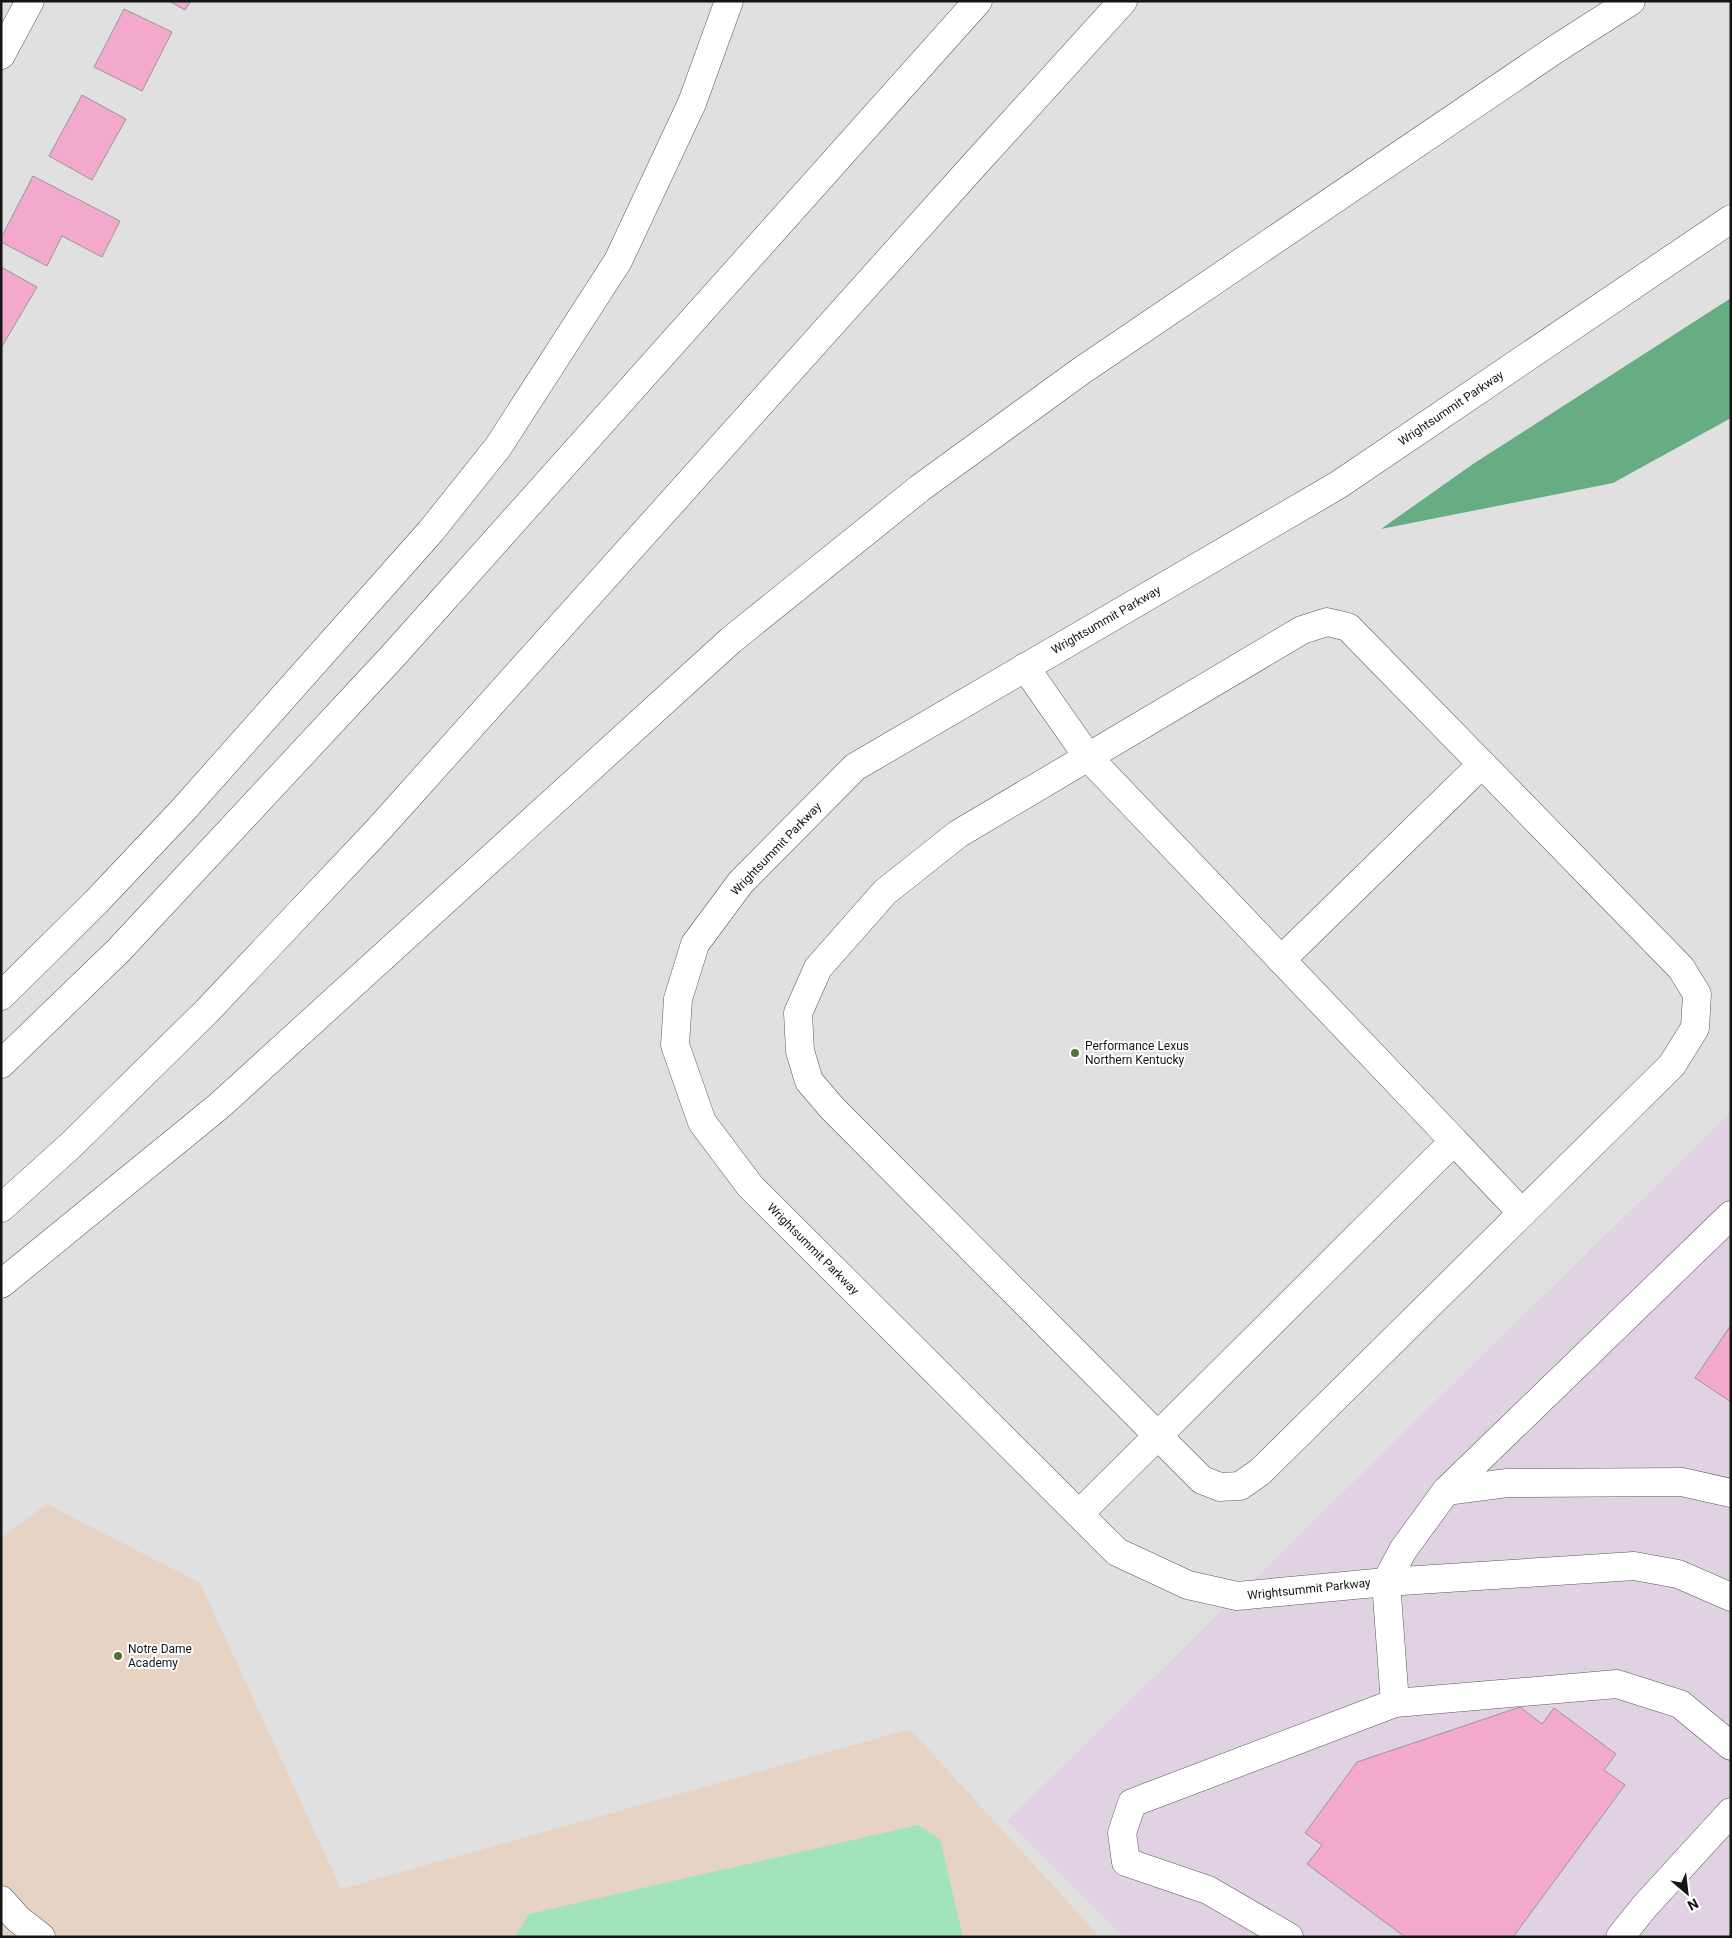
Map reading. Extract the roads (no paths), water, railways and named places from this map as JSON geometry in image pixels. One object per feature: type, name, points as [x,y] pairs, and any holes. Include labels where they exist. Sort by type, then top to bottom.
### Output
[{"type":"main road","points":[[1,55],[30,1]]},
{"type":"main road","points":[[1,996],[96,902],[183,810],[431,531],[498,447],[618,261],[692,103],[730,1]]},
{"type":"main road","points":[[1,1064],[118,950],[386,664],[978,1]]},
{"type":"main road","points":[[1,1208],[71,1144],[207,1011],[378,830],[1123,1]]},
{"type":"main road","points":[[1,1284],[219,1106],[731,640],[920,488],[1081,371],[1540,60],[1631,1]]},
{"type":"main road","name":"Wrightsummit Parkway","points":[[1731,219],[1338,485],[855,767],[741,882],[695,944],[678,999],[675,1046],[702,1122],[750,1186],[1117,1552],[1188,1585],[1237,1596],[1386,1582],[1634,1566],[1678,1574],[1731,1597]]},
{"type":"main road","points":[[1327,622],[1348,627],[1482,764],[1681,968],[1697,994],[1695,1028],[1672,1065],[1260,1472],[1240,1486],[1220,1487],[1202,1480],[832,1108],[809,1081],[800,1051],[798,1012],[818,968],[885,892],[958,834],[1302,630],[1327,622]]},
{"type":"main road","points":[[1025,668],[1088,757],[1522,1213]]},
{"type":"main road","points":[[1281,960],[1482,764]]},
{"type":"main road","points":[[1079,1514],[1454,1142]]},
{"type":"main road","points":[[1395,1703],[1386,1582],[1403,1550],[1446,1491],[1731,1215]]},
{"type":"main road","points":[[1446,1491],[1507,1483],[1682,1482],[1731,1493]]},
{"type":"main road","points":[[1289,1937],[1208,1890],[1126,1862],[1122,1834],[1132,1803],[1395,1703],[1617,1684],[1680,1704],[1731,1746]]},
{"type":"main road","points":[[1620,1937],[1645,1906],[1731,1812]]},
{"type":"main road","points":[[1,1900],[18,1919],[41,1937]]},
{"type":"place","name":"Performance Lexus Northern Kentucky","points":[[1075,1053]]},
{"type":"place","name":"Notre Dame Academy","points":[[118,1656]]}]
